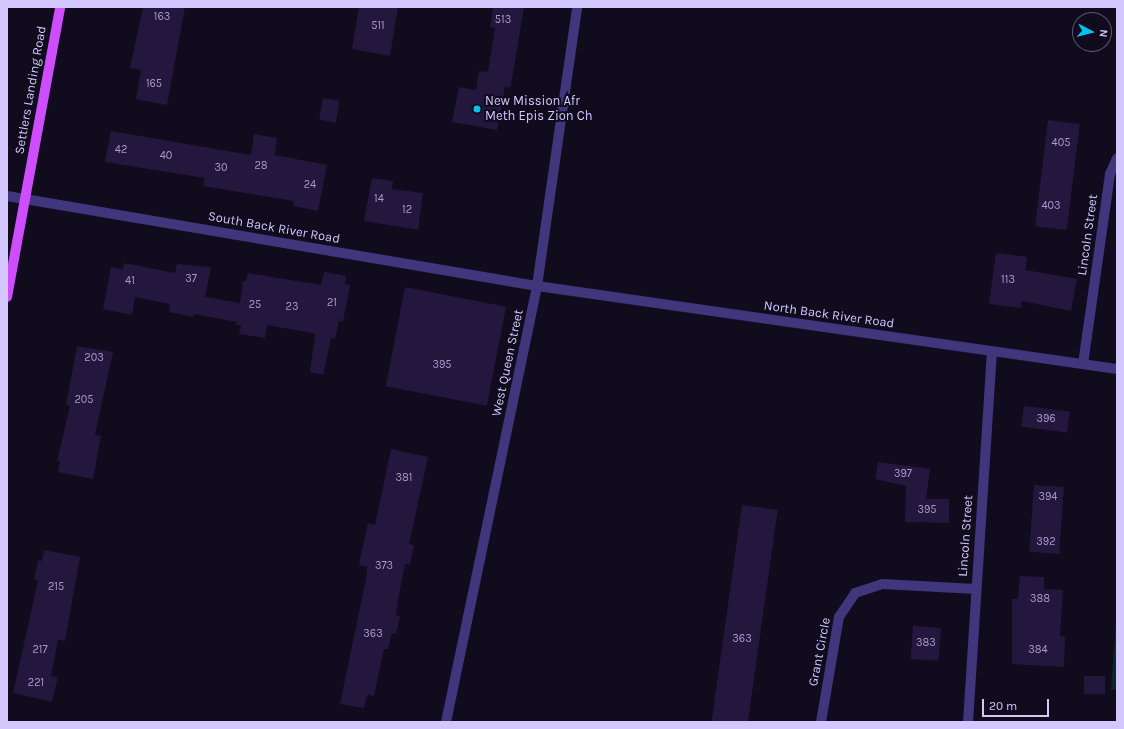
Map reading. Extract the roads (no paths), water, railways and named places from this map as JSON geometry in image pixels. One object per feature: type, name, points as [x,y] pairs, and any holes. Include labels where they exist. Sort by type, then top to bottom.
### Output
[{"type":"main road","name":"Settlers Landing Road","points":[[7,297],[60,7]]},
{"type":"street","name":"West Queen Street","points":[[446,722],[537,286],[577,7]]},
{"type":"street","name":"Lincoln Street","points":[[1083,364],[1110,174],[1117,158]]},
{"type":"street","name":"South Back River Road","points":[[7,196],[537,286]]},
{"type":"street","name":"North Back River Road","points":[[537,286],[1117,370]]},
{"type":"street","name":"Lincoln Street","points":[[968,722],[992,352]]},
{"type":"street","name":"Grant Circle","points":[[821,722],[839,617],[855,593],[882,584],[976,589]]},
{"type":"place","name":"New Mission Afr Meth Epis Zion Ch","points":[[477,109]]}]
